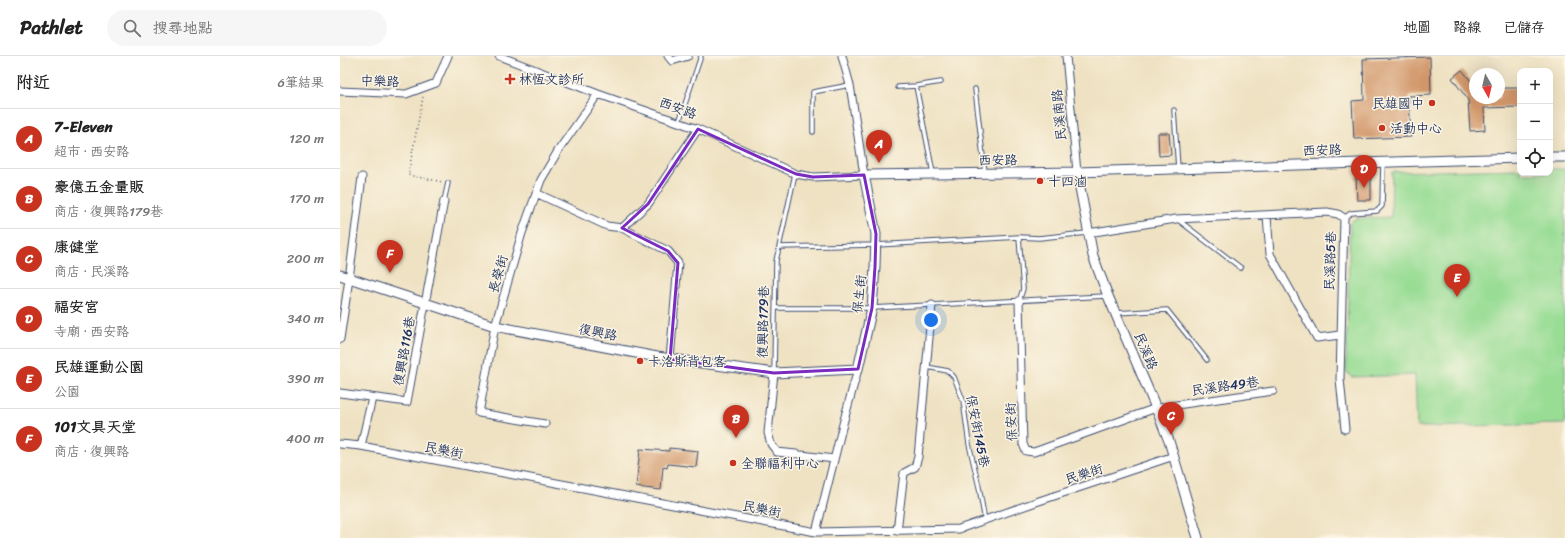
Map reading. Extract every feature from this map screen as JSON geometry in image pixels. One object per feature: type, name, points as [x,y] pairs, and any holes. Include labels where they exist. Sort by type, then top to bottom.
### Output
[{"type":"street","name":"中樂路","points":[[340,91],[406,94],[436,84],[448,56]]},
{"type":"street","name":"西安路","points":[[499,56],[598,94],[698,129],[796,174],[813,177],[1077,172],[1383,161],[1517,158]]},
{"type":"street","points":[[668,56],[672,60],[688,56]]},
{"type":"street","name":"保生街","points":[[816,532],[858,369],[872,308],[876,245],[876,234],[864,175],[850,85],[842,56]]},
{"type":"street","name":"民溪南路","points":[[1066,56],[1077,172]]},
{"type":"street","name":"長榮街","points":[[545,424],[479,412],[495,326],[522,233],[536,193],[541,180],[558,151],[598,94]]},
{"type":"street","points":[[622,228],[648,204],[698,129]]},
{"type":"street","points":[[1553,157],[1565,157]]},
{"type":"street","name":"民溪路","points":[[1077,172],[1093,256],[1115,313],[1156,408],[1174,456],[1198,538]]},
{"type":"street","points":[[340,338],[362,176]]},
{"type":"street","points":[[536,193],[607,226],[622,228],[668,251],[678,263],[670,359]]},
{"type":"street","name":"復興路116巷","points":[[372,398],[407,402],[444,200]]},
{"type":"street","name":"民溪路5巷","points":[[1088,233],[1176,219],[1267,216],[1327,212],[1338,214],[1344,218],[1340,335],[1340,379],[1344,429]]},
{"type":"street","points":[[1267,216],[1270,254],[1317,338],[1340,335]]},
{"type":"street","name":"復興路","points":[[340,276],[495,326],[670,359],[774,373],[858,369]]},
{"type":"street","name":"保安街","points":[[1019,301],[1023,444],[1026,451],[1034,452],[1156,408]]},
{"type":"street","points":[[897,531],[904,473],[915,467],[918,457],[932,305]]},
{"type":"street","name":"復興路179巷","points":[[774,373],[768,433],[771,444],[777,452],[834,459]]},
{"type":"street","name":"民溪路49巷","points":[[1156,408],[1273,391]]},
{"type":"street","points":[[340,393],[372,398],[361,446]]},
{"type":"street","name":"民樂街","points":[[340,444],[361,446],[816,532],[959,529],[1174,456]]},
{"type":"lane","points":[[679,122],[701,56]]},
{"type":"lane","points":[[898,87],[941,82]]},
{"type":"lane","points":[[813,132],[813,92],[850,85]]},
{"type":"lane","points":[[916,86],[933,174]]},
{"type":"lane","points":[[975,89],[985,173]]},
{"type":"lane","points":[[1174,110],[1178,168]]},
{"type":"lane","points":[[1344,218],[1351,213],[1377,211],[1382,206],[1383,161]]},
{"type":"lane","name":"復興路179巷","points":[[774,373],[776,261],[796,174]]},
{"type":"lane","points":[[444,200],[448,183]]},
{"type":"lane","points":[[1176,219],[1241,268]]},
{"type":"lane","points":[[779,247],[876,245],[1018,237],[1039,238],[1088,233]]},
{"type":"lane","points":[[1018,237],[1023,289],[1019,301]]},
{"type":"lane","points":[[775,308],[872,308],[1108,296]]},
{"type":"lane","points":[[1115,313],[1166,310],[1207,360]]},
{"type":"lane","name":"保安街145巷","points":[[926,366],[948,371],[954,377],[963,400],[969,444],[985,521]]},
{"type":"path","points":[[425,87],[408,175],[448,183]]},
{"type":"highlighted area","points":[[698,129],[796,174],[813,177],[864,175],[876,234],[875,267],[872,308],[858,369],[774,373],[670,359],[678,263],[668,251],[622,228],[648,204]]},
{"type":"green space","points":[[1517,169],[1517,176],[1553,176],[1553,169],[1565,169],[1565,424],[1417,427],[1415,375],[1351,377],[1346,371],[1350,223],[1354,219],[1391,217],[1392,172]]},
{"type":"building","points":[[1430,57],[1431,95],[1409,96],[1411,137],[1354,139],[1352,101],[1364,100],[1363,59]]},
{"type":"building","points":[[1462,70],[1469,79],[1469,104],[1505,104],[1505,88],[1517,88],[1517,107],[1484,108],[1485,130],[1470,131],[1468,100],[1452,78]]},
{"type":"building","points":[[1158,133],[1169,133],[1171,155],[1159,156]]},
{"type":"building","points":[[1356,176],[1371,176],[1371,200],[1357,200]]},
{"type":"building","points":[[669,448],[698,451],[696,467],[668,464],[667,468],[663,467],[661,490],[636,487],[640,449],[669,451]]},
{"type":"place","name":"林恆文診所","points":[[510,79]]},
{"type":"place","name":"民雄國中","points":[[1432,103]]},
{"type":"place","name":"活動中心","points":[[1382,128]]},
{"type":"place","name":"7-Eleven","points":[[879,163]]},
{"type":"place","name":"十四滷","points":[[1040,181]]},
{"type":"place","name":"福安宮","points":[[1364,188]]},
{"type":"place","name":"101文具天堂","points":[[390,273]]},
{"type":"place","name":"民雄運動公園","points":[[1457,297]]},
{"type":"place","name":"卡洛斯背包客","points":[[640,361]]},
{"type":"place","name":"康健堂","points":[[1171,435]]},
{"type":"place","name":"豪億五金量販","points":[[736,438]]},
{"type":"place","name":"全聯福利中心","points":[[733,463]]}]
